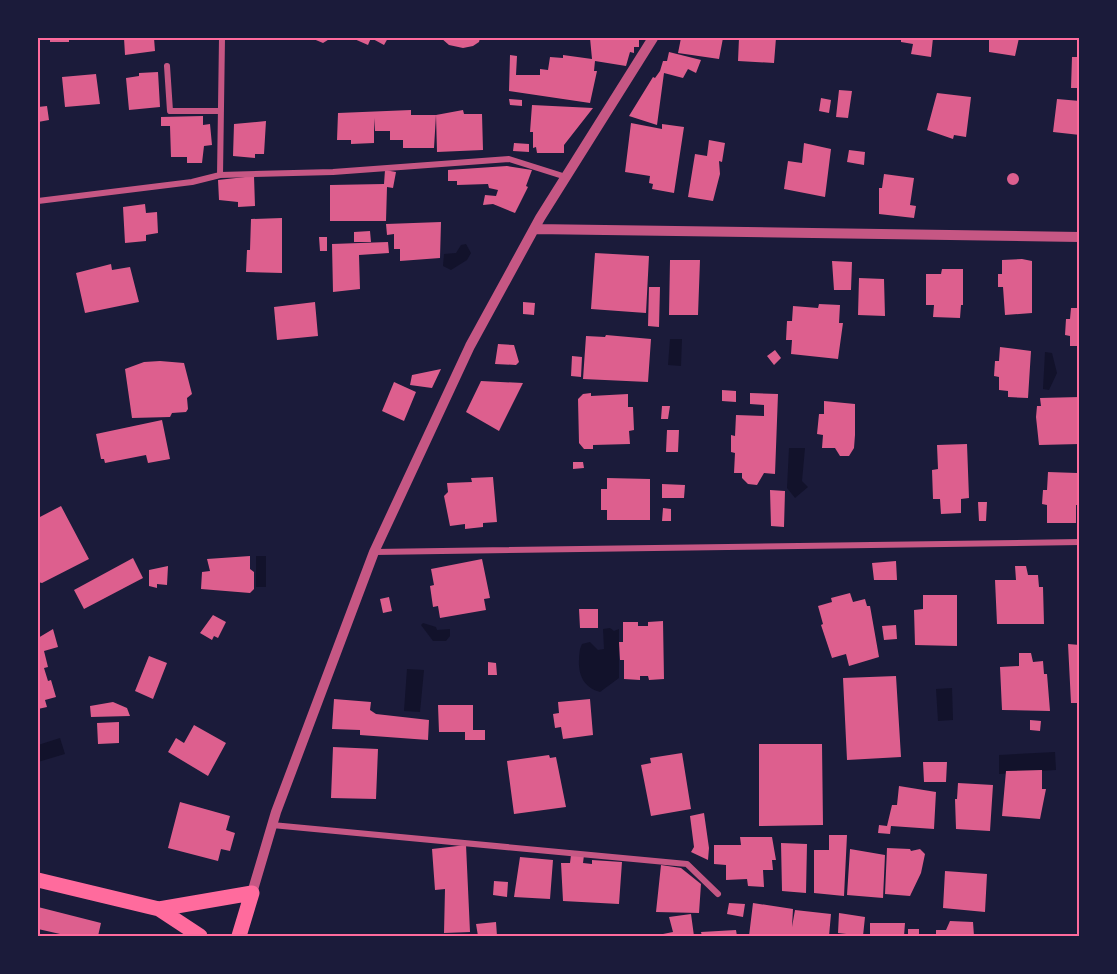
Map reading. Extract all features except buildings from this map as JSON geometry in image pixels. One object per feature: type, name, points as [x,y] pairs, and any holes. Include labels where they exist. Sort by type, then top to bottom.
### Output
[{"type":"main road","points":[[38,880],[159,909],[200,936]]},
{"type":"main road","points":[[159,909],[252,893],[239,936]]},
{"type":"street","points":[[220,175],[222,38]]},
{"type":"street","points":[[252,893],[272,825],[374,552],[470,345],[534,229],[653,38]]},
{"type":"street","points":[[167,66],[170,111],[221,111]]},
{"type":"street","points":[[38,201],[192,182],[220,175],[333,172],[509,159],[566,177]]},
{"type":"street","points":[[534,229],[1080,237]]},
{"type":"street","points":[[374,552],[1080,542]]},
{"type":"street","points":[[272,825],[687,864],[718,894]]},
{"type":"shaded area","points":[[466,244],[471,253],[467,260],[451,270],[443,266],[444,254],[456,253],[461,245]]},
{"type":"shaded area","points":[[670,339],[682,339],[681,366],[668,365]]},
{"type":"shaded area","points":[[1045,352],[1052,353],[1057,373],[1049,390],[1043,389]]},
{"type":"shaded area","points":[[789,448],[805,448],[802,481],[808,487],[795,498],[787,488]]},
{"type":"shaded area","points":[[256,556],[266,556],[266,587],[256,587]]},
{"type":"shaded area","points":[[423,623],[436,627],[437,630],[450,629],[450,636],[446,641],[433,641],[421,625]]},
{"type":"shaded area","points":[[610,628],[614,631],[619,629],[619,678],[600,692],[588,685],[581,675],[580,649],[582,644],[590,642],[598,650],[604,649],[603,629]]},
{"type":"shaded area","points":[[407,669],[424,670],[420,712],[404,711]]},
{"type":"shaded area","points":[[952,688],[953,720],[938,721],[936,689]]},
{"type":"shaded area","points":[[60,738],[65,754],[38,762],[38,745]]},
{"type":"shaded area","points":[[1055,752],[1056,770],[999,774],[999,755]]}]
